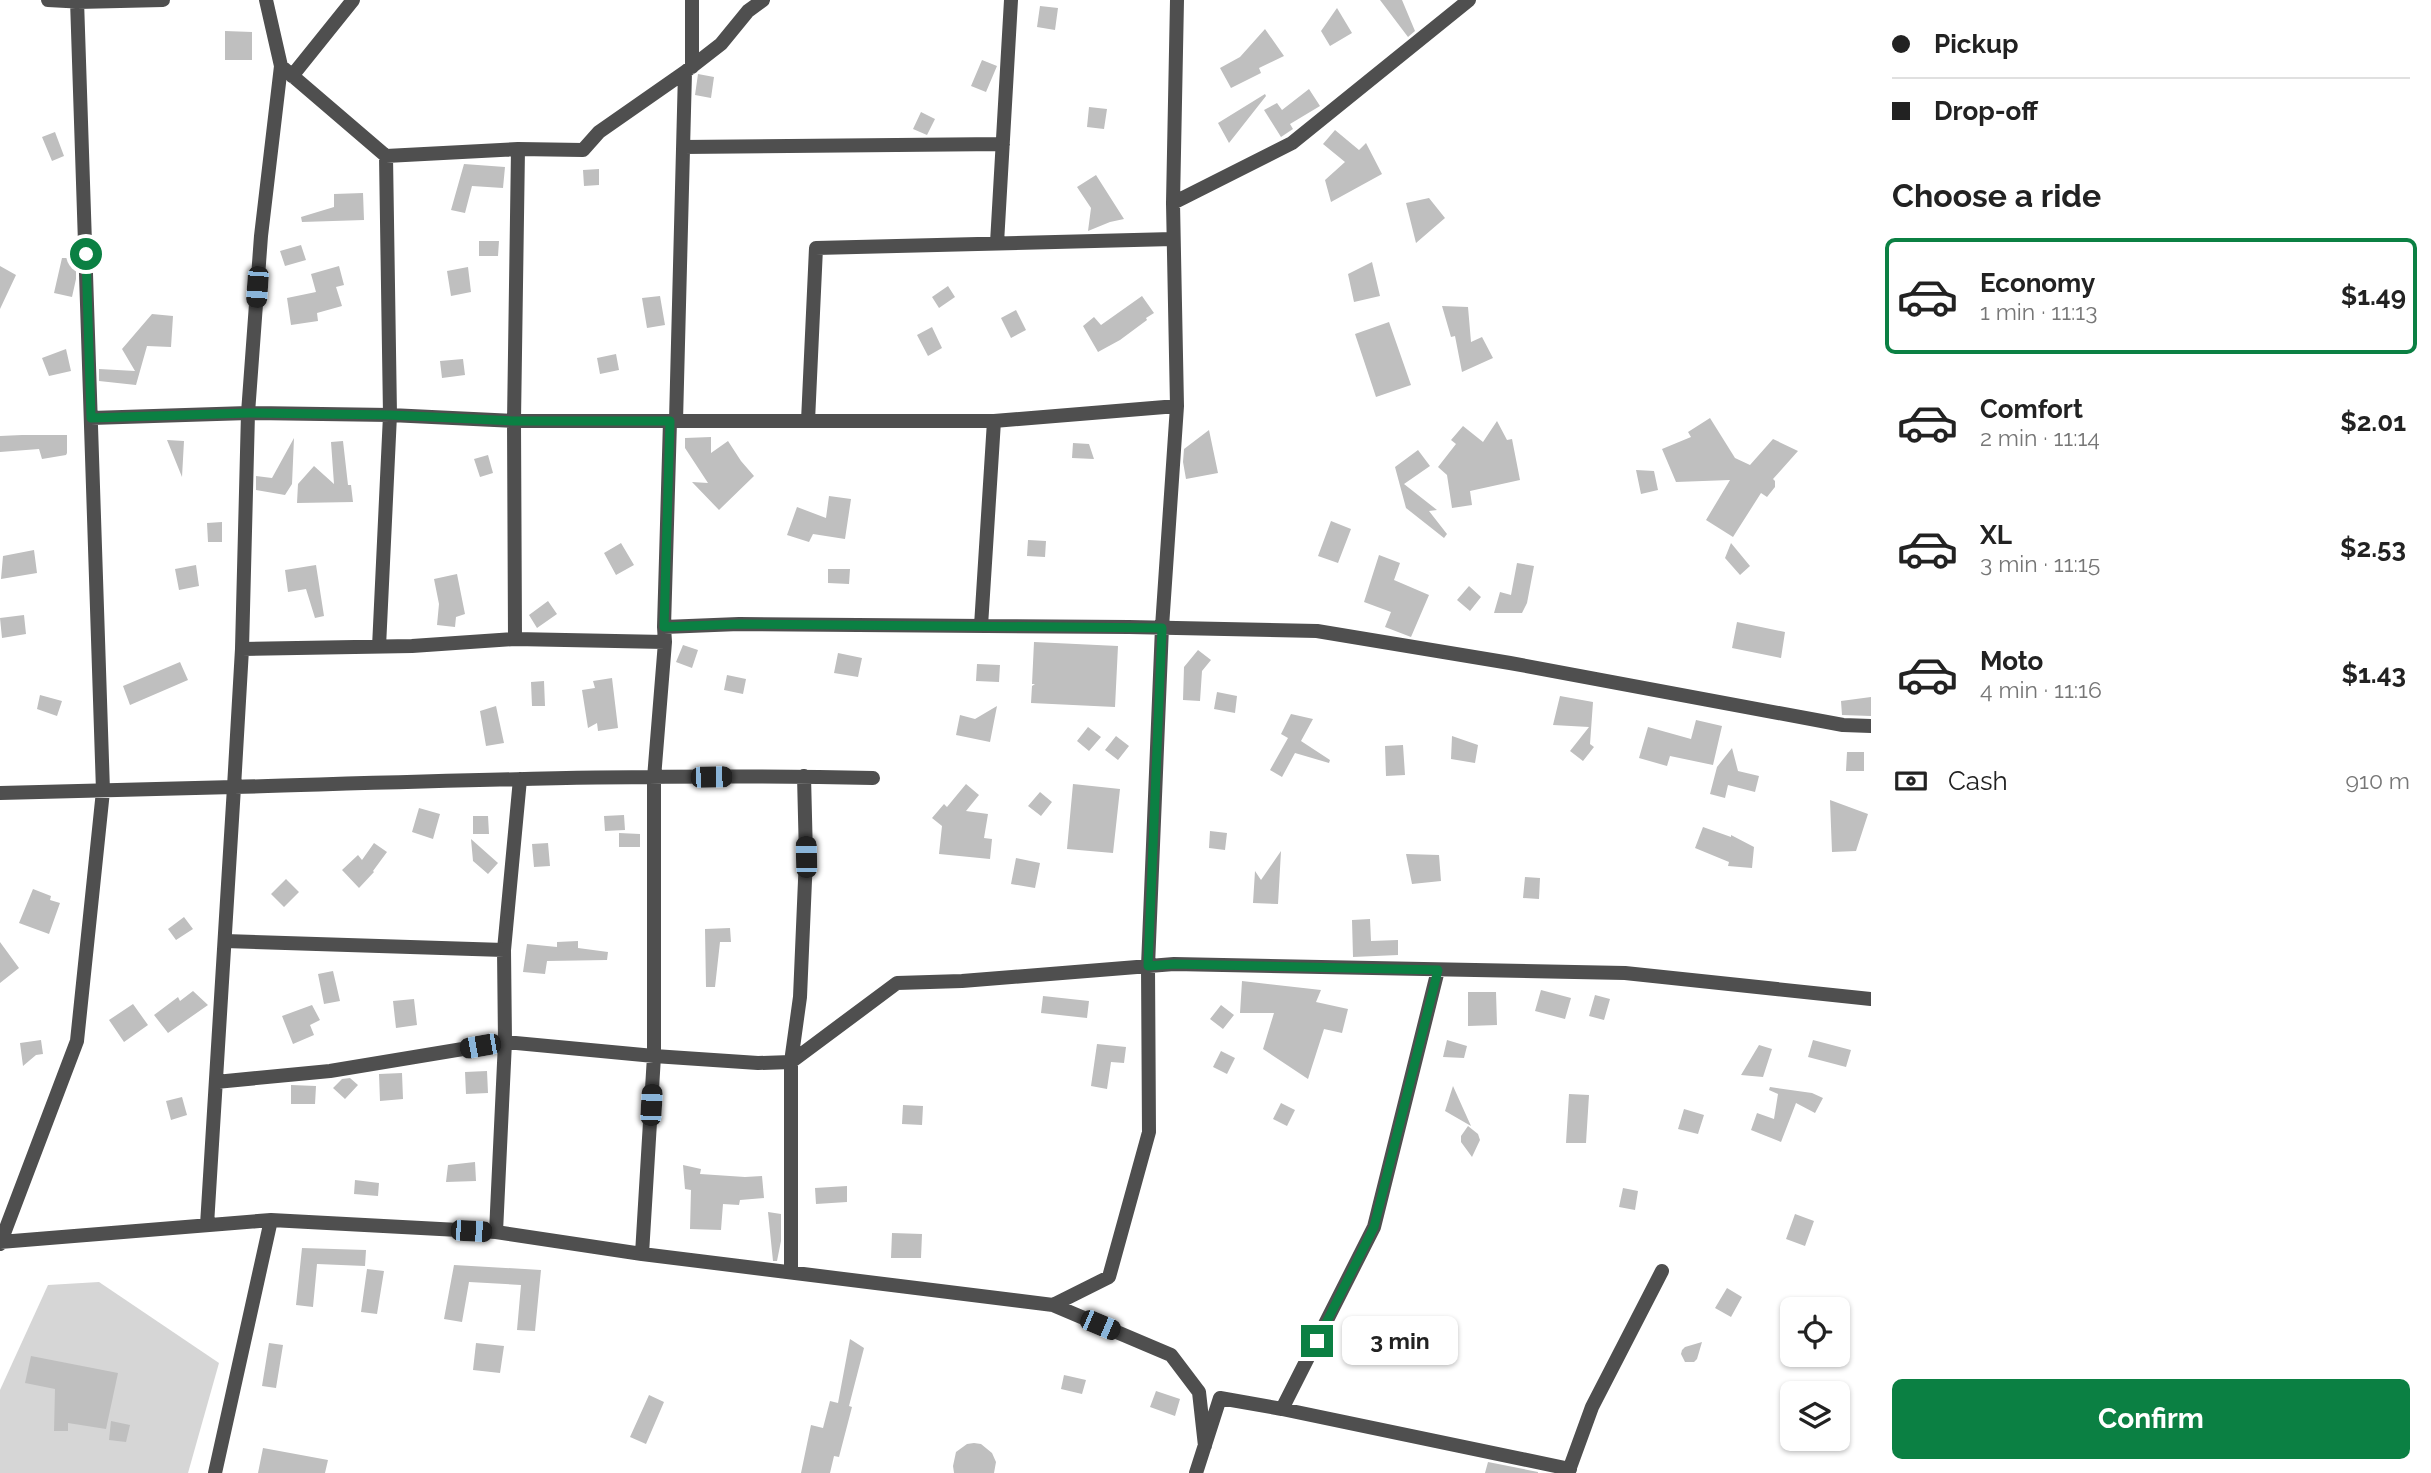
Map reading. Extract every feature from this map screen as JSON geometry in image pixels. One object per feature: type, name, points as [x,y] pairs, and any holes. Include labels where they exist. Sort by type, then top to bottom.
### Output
[{"type":"street","points":[[48,0],[163,0]]},
{"type":"street","points":[[207,1225],[242,649],[248,413],[261,236],[287,71],[266,0]]},
{"type":"street","points":[[287,71],[353,0]]},
{"type":"street","points":[[642,1254],[654,1056],[654,778],[664,635],[683,147],[692,0]]},
{"type":"street","points":[[287,71],[386,156],[518,149],[583,150],[599,132],[721,44],[748,11],[763,0]]},
{"type":"street","points":[[997,243],[1011,0]]},
{"type":"street","points":[[1053,1305],[1109,1277],[1149,1132],[1148,966],[1162,628],[1177,406],[1173,203],[1177,0]]},
{"type":"street","points":[[1173,203],[1292,143],[1469,0]]},
{"type":"street","points":[[80,1],[103,791],[77,1041],[0,1243],[271,1220],[496,1232],[642,1254],[1053,1305],[1171,1355],[1199,1392],[1205,1446]]},
{"type":"street","points":[[683,147],[1003,144]]},
{"type":"street","points":[[515,639],[514,421],[518,149]]},
{"type":"street","points":[[379,647],[390,415],[386,156]]},
{"type":"street","points":[[808,421],[816,248],[1174,240]]},
{"type":"street","points":[[91,418],[248,413],[390,415],[514,421],[994,421],[1177,406]]},
{"type":"street","points":[[981,626],[994,421]]},
{"type":"street","points":[[242,649],[379,647],[515,639],[664,635],[739,624],[1317,631],[1510,663],[1843,725],[1871,726]]},
{"type":"street","points":[[0,793],[520,779],[804,776],[873,778]]},
{"type":"street","points":[[791,1272],[791,1062],[800,997],[806,857],[804,776]]},
{"type":"street","points":[[496,1232],[505,1042],[504,950],[520,779]]},
{"type":"street","points":[[225,941],[504,950]]},
{"type":"street","points":[[216,1082],[330,1072],[505,1042],[654,1056],[758,1063],[791,1062],[897,983],[961,981],[1174,964],[1625,973],[1871,999]]},
{"type":"street","points":[[1282,1409],[1374,1227],[1438,970]]},
{"type":"street","points":[[215,1473],[271,1220]]},
{"type":"street","points":[[1196,1473],[1220,1398],[1569,1471],[1592,1407],[1662,1271]]},
{"type":"shaded area","points":[[99,1282],[219,1363],[188,1473],[0,1473],[0,1390],[48,1285]]},
{"type":"building","points":[[1380,0],[1402,0],[1415,31],[1408,37]]},
{"type":"building","points":[[1040,6],[1058,8],[1055,30],[1037,27]]},
{"type":"building","points":[[1337,8],[1352,33],[1330,46],[1321,31]]},
{"type":"building","points":[[1265,29],[1284,56],[1259,68],[1261,73],[1231,88],[1220,68],[1240,57]]},
{"type":"building","points":[[225,31],[252,32],[252,60],[225,60]]},
{"type":"building","points":[[982,60],[997,66],[986,92],[971,86]]},
{"type":"building","points":[[698,74],[714,77],[711,98],[695,95]]},
{"type":"building","points":[[1309,89],[1320,106],[1290,124],[1293,129],[1281,137],[1264,110],[1277,103],[1282,110]]},
{"type":"building","points":[[1265,94],[1266,96],[1229,143],[1218,123]]},
{"type":"building","points":[[1089,107],[1107,109],[1104,129],[1087,127]]},
{"type":"building","points":[[921,112],[935,119],[927,135],[913,129]]},
{"type":"building","points":[[1335,130],[1359,150],[1366,143],[1382,174],[1331,202],[1325,180],[1345,162],[1323,144]]},
{"type":"building","points":[[55,132],[64,156],[52,161],[42,137]]},
{"type":"building","points":[[464,164],[505,167],[503,188],[472,186],[465,213],[451,210]]},
{"type":"building","points":[[599,169],[599,185],[584,186],[583,170]]},
{"type":"building","points":[[1096,175],[1124,219],[1088,231],[1091,208],[1077,187]]},
{"type":"building","points":[[363,193],[364,220],[302,222],[301,217],[334,207],[334,194]]},
{"type":"building","points":[[1429,198],[1445,218],[1416,243],[1406,203]]},
{"type":"building","points":[[479,241],[499,241],[498,256],[479,256]]},
{"type":"building","points":[[301,245],[306,260],[285,266],[280,251]]},
{"type":"building","points":[[62,258],[76,258],[76,279],[72,297],[54,293]]},
{"type":"building","points":[[1372,262],[1380,296],[1354,302],[1348,274]]},
{"type":"building","points":[[0,266],[16,275],[0,309]]},
{"type":"building","points":[[339,266],[344,285],[336,287],[342,306],[317,313],[318,321],[291,325],[287,298],[316,292],[311,274]]},
{"type":"building","points":[[468,267],[471,292],[451,296],[447,271]]},
{"type":"building","points":[[948,286],[955,297],[939,308],[932,297]]},
{"type":"building","points":[[660,296],[665,325],[647,328],[642,298]]},
{"type":"building","points":[[1142,296],[1154,313],[1120,340],[1098,352],[1083,326],[1094,317],[1101,325]]},
{"type":"building","points":[[1442,306],[1468,307],[1471,342],[1482,337],[1493,358],[1462,372],[1455,336],[1451,337]]},
{"type":"building","points":[[1016,310],[1026,330],[1011,338],[1001,318]]},
{"type":"building","points":[[152,314],[173,316],[171,347],[147,346],[136,385],[99,381],[99,369],[135,371],[122,349]]},
{"type":"building","points":[[1389,322],[1411,385],[1376,397],[1355,334]]},
{"type":"building","points":[[932,327],[942,348],[928,356],[917,335]]},
{"type":"building","points":[[66,349],[71,371],[49,376],[42,358]]},
{"type":"building","points":[[616,354],[619,370],[600,374],[597,358]]},
{"type":"building","points":[[463,359],[465,375],[442,378],[440,361]]},
{"type":"building","points":[[1710,418],[1735,458],[1750,465],[1773,439],[1798,451],[1773,479],[1775,487],[1767,497],[1761,493],[1733,537],[1706,520],[1730,480],[1676,482],[1662,449],[1691,437],[1688,432]]},
{"type":"building","points":[[1497,421],[1507,440],[1512,439],[1520,480],[1470,491],[1472,505],[1452,508],[1447,475],[1438,467],[1456,444],[1451,440],[1463,426],[1483,442]]},
{"type":"building","points":[[1209,430],[1218,473],[1186,479],[1184,449]]},
{"type":"building","points":[[67,435],[67,453],[42,459],[39,449],[0,452],[0,436]]},
{"type":"building","points":[[711,437],[711,453],[728,441],[754,476],[719,510],[692,482],[708,483],[685,448],[685,438]]},
{"type":"building","points":[[294,438],[292,484],[285,495],[256,490],[256,476],[272,478]]},
{"type":"building","points":[[167,440],[184,441],[182,477]]},
{"type":"building","points":[[343,441],[348,485],[351,485],[353,502],[297,503],[298,484],[314,466],[334,484],[331,442]]},
{"type":"building","points":[[1073,443],[1089,444],[1094,459],[1072,458]]},
{"type":"building","points":[[1418,450],[1430,466],[1404,484],[1437,510],[1429,511],[1447,534],[1444,538],[1406,508],[1395,467]]},
{"type":"building","points":[[488,455],[493,473],[480,477],[474,459]]},
{"type":"building","points":[[1636,470],[1654,471],[1658,490],[1641,494]]},
{"type":"building","points":[[829,496],[851,499],[845,539],[813,534],[809,542],[787,535],[797,507],[826,518]]},
{"type":"building","points":[[1331,521],[1351,529],[1338,563],[1318,556]]},
{"type":"building","points":[[222,522],[222,542],[208,542],[207,523]]},
{"type":"building","points":[[1028,540],[1046,541],[1045,557],[1027,556]]},
{"type":"building","points":[[621,543],[634,565],[616,575],[604,553]]},
{"type":"building","points":[[1731,543],[1750,566],[1740,575],[1725,558]]},
{"type":"building","points":[[34,550],[37,573],[1,579],[3,556]]},
{"type":"building","points":[[1379,555],[1400,563],[1394,580],[1429,595],[1411,637],[1385,627],[1391,612],[1364,602]]},
{"type":"building","points":[[1517,563],[1534,566],[1527,603],[1522,613],[1494,613],[1500,592],[1511,595]]},
{"type":"building","points":[[196,565],[199,586],[179,590],[175,569]]},
{"type":"building","points":[[316,565],[324,616],[315,618],[306,589],[288,592],[285,570]]},
{"type":"building","points":[[828,569],[850,569],[849,584],[828,583]]},
{"type":"building","points":[[457,574],[465,614],[456,617],[455,627],[437,625],[439,604],[434,579]]},
{"type":"building","points":[[1469,586],[1481,597],[1470,611],[1457,600]]},
{"type":"building","points":[[548,601],[557,614],[537,628],[529,615]]},
{"type":"building","points":[[24,615],[26,634],[2,638],[0,618]]},
{"type":"building","points":[[1737,622],[1785,632],[1781,658],[1732,648]]},
{"type":"building","points":[[1034,642],[1118,646],[1115,707],[1031,703],[1032,686],[1035,684],[1032,684]]},
{"type":"building","points":[[683,645],[698,650],[692,668],[676,662]]},
{"type":"building","points":[[1198,650],[1211,660],[1202,671],[1200,701],[1183,700],[1184,667]]},
{"type":"building","points":[[838,653],[862,658],[858,677],[834,673]]},
{"type":"building","points":[[180,662],[188,680],[130,705],[123,686]]},
{"type":"building","points":[[977,664],[1000,665],[999,682],[976,681]]},
{"type":"building","points":[[727,675],[746,679],[743,694],[724,690]]},
{"type":"building","points":[[612,678],[618,728],[598,731],[597,723],[588,728],[582,690],[595,688],[593,681]]},
{"type":"building","points":[[544,681],[545,706],[532,706],[531,682]]},
{"type":"building","points":[[1217,692],[1237,696],[1235,713],[1214,709]]},
{"type":"building","points":[[40,695],[62,701],[57,716],[37,709]]},
{"type":"building","points":[[1560,696],[1593,702],[1590,744],[1594,747],[1583,761],[1570,751],[1589,727],[1553,725]]},
{"type":"building","points":[[1871,697],[1871,716],[1842,715],[1841,701]]},
{"type":"building","points":[[496,706],[504,743],[486,746],[480,711]]},
{"type":"building","points":[[997,706],[990,742],[956,735],[960,715],[975,719]]},
{"type":"building","points":[[1291,714],[1313,719],[1301,741],[1330,760],[1329,763],[1295,753],[1282,777],[1270,770],[1288,738],[1281,734]]},
{"type":"building","points":[[1696,720],[1722,726],[1713,765],[1670,756],[1667,766],[1639,758],[1648,727],[1691,739]]},
{"type":"building","points":[[1088,727],[1101,737],[1089,751],[1077,741]]},
{"type":"building","points":[[1116,736],[1129,746],[1118,760],[1105,750]]},
{"type":"building","points":[[1452,736],[1478,745],[1475,763],[1451,759]]},
{"type":"building","points":[[1403,745],[1405,775],[1386,776],[1385,746]]},
{"type":"building","points":[[1732,748],[1738,771],[1759,776],[1755,792],[1728,785],[1725,798],[1710,794],[1717,767]]},
{"type":"building","points":[[1847,752],[1864,752],[1864,771],[1846,771]]},
{"type":"building","points":[[966,784],[979,795],[966,811],[988,814],[984,838],[992,839],[990,859],[939,854],[942,826],[932,818],[944,804],[947,807]]},
{"type":"building","points":[[1073,784],[1120,789],[1113,853],[1067,849]]},
{"type":"building","points":[[1040,792],[1052,802],[1041,816],[1028,806]]},
{"type":"building","points":[[1830,800],[1868,814],[1856,851],[1832,852]]},
{"type":"building","points":[[419,808],[440,814],[433,839],[412,832]]},
{"type":"building","points":[[624,815],[625,830],[605,831],[604,816]]},
{"type":"building","points":[[473,816],[488,816],[489,834],[473,834]]},
{"type":"building","points":[[1703,827],[1731,835],[1754,847],[1752,868],[1728,866],[1729,862],[1695,848]]},
{"type":"building","points":[[1210,831],[1227,833],[1225,850],[1209,848]]},
{"type":"building","points":[[619,833],[640,834],[640,847],[619,847]]},
{"type":"building","points":[[471,839],[498,863],[488,874],[473,861]]},
{"type":"building","points":[[374,843],[387,852],[359,888],[342,870],[358,855],[362,860]]},
{"type":"building","points":[[548,843],[550,866],[534,867],[532,844]]},
{"type":"building","points":[[1281,851],[1278,904],[1253,903],[1255,871],[1261,880]]},
{"type":"building","points":[[1406,854],[1439,855],[1441,881],[1412,884]]},
{"type":"building","points":[[1016,858],[1040,863],[1035,888],[1011,884]]},
{"type":"building","points":[[1525,877],[1540,878],[1539,899],[1523,898]]},
{"type":"building","points":[[286,879],[299,892],[284,907],[271,894]]},
{"type":"building","points":[[33,889],[60,903],[49,934],[19,923]]},
{"type":"building","points":[[184,917],[193,929],[176,940],[168,929]]},
{"type":"building","points":[[1370,919],[1371,941],[1398,940],[1398,955],[1353,957],[1352,920]]},
{"type":"building","points":[[730,928],[731,942],[720,942],[715,987],[706,987],[705,929]]},
{"type":"building","points":[[578,941],[578,948],[608,952],[607,960],[547,961],[545,974],[523,972],[527,944],[557,947],[557,942]]},
{"type":"building","points":[[0,942],[19,968],[0,983]]},
{"type":"building","points":[[333,971],[340,1001],[324,1004],[318,974]]},
{"type":"building","points":[[1242,981],[1321,990],[1316,1002],[1348,1009],[1342,1033],[1324,1029],[1308,1079],[1263,1049],[1274,1013],[1240,1013]]},
{"type":"building","points":[[1541,990],[1571,998],[1565,1019],[1535,1011]]},
{"type":"building","points":[[193,991],[208,1005],[168,1033],[154,1015],[178,997],[180,1001]]},
{"type":"building","points":[[1468,992],[1496,992],[1497,1025],[1468,1026]]},
{"type":"building","points":[[1595,995],[1610,999],[1604,1020],[1589,1016]]},
{"type":"building","points":[[1043,996],[1089,1001],[1087,1018],[1041,1013]]},
{"type":"building","points":[[414,999],[417,1025],[396,1028],[393,1001]]},
{"type":"building","points":[[133,1004],[148,1025],[124,1042],[109,1020]]},
{"type":"building","points":[[312,1005],[320,1020],[310,1025],[314,1035],[293,1044],[282,1016]]},
{"type":"building","points":[[1221,1005],[1234,1015],[1223,1029],[1210,1019]]},
{"type":"building","points":[[41,1040],[43,1054],[36,1055],[23,1066],[20,1043]]},
{"type":"building","points":[[1447,1040],[1467,1046],[1464,1058],[1443,1057]]},
{"type":"building","points":[[1813,1040],[1851,1050],[1846,1067],[1808,1057]]},
{"type":"building","points":[[1097,1044],[1126,1047],[1124,1063],[1111,1062],[1107,1089],[1091,1086]]},
{"type":"building","points":[[1759,1045],[1772,1049],[1763,1077],[1741,1075]]},
{"type":"building","points":[[1221,1051],[1235,1058],[1227,1074],[1213,1067]]},
{"type":"building","points":[[487,1071],[488,1093],[466,1094],[465,1072]]},
{"type":"building","points":[[402,1073],[403,1099],[380,1101],[379,1074]]},
{"type":"building","points":[[350,1078],[358,1085],[345,1099],[333,1088],[342,1079]]},
{"type":"building","points":[[291,1085],[316,1086],[315,1104],[291,1104]]},
{"type":"building","points":[[1453,1086],[1471,1126],[1445,1111]]},
{"type":"building","points":[[1770,1087],[1812,1093],[1823,1098],[1815,1113],[1796,1103],[1781,1142],[1751,1130],[1757,1113],[1774,1119],[1778,1094],[1769,1090]]},
{"type":"building","points":[[1569,1094],[1589,1095],[1586,1143],[1566,1143]]},
{"type":"building","points":[[182,1097],[187,1115],[171,1120],[166,1101]]},
{"type":"building","points":[[1281,1103],[1295,1110],[1287,1126],[1273,1119]]},
{"type":"building","points":[[903,1105],[923,1106],[922,1125],[902,1124]]},
{"type":"building","points":[[1684,1109],[1704,1115],[1698,1134],[1678,1129]]},
{"type":"building","points":[[1468,1126],[1478,1134],[1480,1140],[1472,1157],[1461,1142],[1461,1136]]},
{"type":"building","points":[[475,1162],[476,1181],[446,1182],[448,1165]]},
{"type":"building","points":[[683,1165],[701,1169],[700,1174],[762,1176],[764,1198],[740,1200],[739,1205],[723,1204],[721,1230],[690,1229],[691,1190],[685,1189]]},
{"type":"building","points":[[355,1180],[379,1183],[378,1196],[354,1194]]},
{"type":"building","points":[[847,1186],[847,1202],[816,1204],[815,1188]]},
{"type":"building","points":[[1623,1188],[1638,1191],[1635,1210],[1619,1207]]},
{"type":"building","points":[[768,1212],[781,1214],[781,1241],[777,1261],[773,1261]]},
{"type":"building","points":[[1795,1214],[1814,1221],[1805,1246],[1786,1239]]},
{"type":"building","points":[[892,1233],[922,1234],[921,1258],[891,1258]]},
{"type":"building","points":[[302,1248],[366,1250],[365,1266],[317,1264],[313,1307],[296,1305]]},
{"type":"building","points":[[454,1265],[541,1270],[535,1331],[517,1330],[521,1285],[469,1282],[462,1322],[444,1319]]},
{"type":"building","points":[[367,1269],[384,1271],[377,1314],[361,1312]]},
{"type":"building","points":[[1727,1288],[1742,1297],[1731,1317],[1715,1308]]},
{"type":"building","points":[[850,1339],[864,1348],[839,1457],[834,1456],[830,1473],[801,1473],[811,1425],[823,1428],[830,1401],[838,1403]]},
{"type":"building","points":[[1702,1342],[1697,1359],[1694,1362],[1685,1362],[1682,1350]]},
{"type":"building","points":[[269,1343],[283,1345],[276,1388],[262,1386]]},
{"type":"building","points":[[476,1343],[504,1346],[500,1373],[473,1370]]},
{"type":"building","points":[[31,1356],[118,1373],[106,1429],[68,1423],[68,1431],[54,1431],[55,1389],[25,1383]]},
{"type":"building","points":[[1064,1375],[1086,1380],[1082,1394],[1061,1389]]},
{"type":"building","points":[[1156,1391],[1180,1399],[1175,1416],[1150,1407]]},
{"type":"building","points":[[649,1395],[664,1402],[646,1444],[630,1437]]},
{"type":"building","points":[[111,1421],[130,1425],[126,1442],[109,1440]]},
{"type":"building","points":[[967,1444],[981,1444],[992,1453],[996,1462],[994,1473],[954,1473],[956,1452]]},
{"type":"building","points":[[263,1448],[328,1460],[325,1473],[258,1473]]},
{"type":"building","points":[[1488,1462],[1538,1472],[1538,1473],[1485,1473]]},
{"type":"route","points":[[86,254],[91,418],[248,413],[390,415],[514,421],[670,421],[664,627],[739,624],[1162,628],[1148,966],[1174,964],[1438,970],[1374,1227],[1317,1341]]}]
